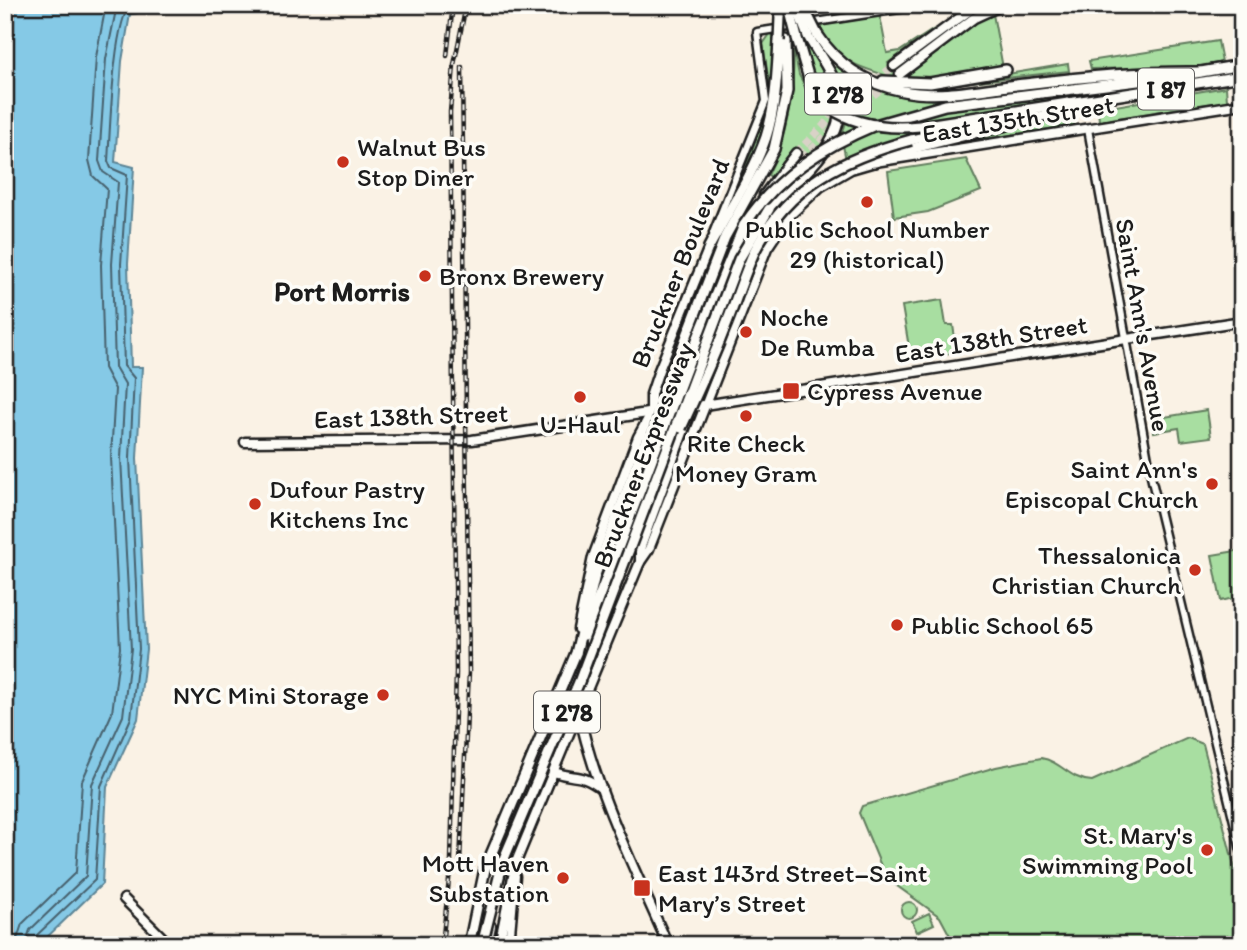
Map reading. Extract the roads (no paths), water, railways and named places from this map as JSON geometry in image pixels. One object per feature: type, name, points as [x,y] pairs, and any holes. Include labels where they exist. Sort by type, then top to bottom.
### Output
[{"type":"highway","name":"Bruckner Expressway","points":[[469,945],[485,869],[619,546],[683,343],[724,237],[764,172],[779,133],[787,91],[783,40],[793,11],[781,5]]},
{"type":"highway","points":[[793,11],[834,56],[860,76],[890,88],[926,93],[1103,75],[1200,72]]},
{"type":"highway","points":[[793,11],[797,38],[812,89],[828,105],[861,122],[884,127],[920,126],[1045,107],[1073,106]]},
{"type":"highway","name":"Bruckner Expressway","points":[[482,945],[503,861],[579,682],[748,240],[769,209],[821,156],[836,129],[839,101],[833,78],[813,35]]},
{"type":"highway","points":[[709,247],[754,166],[766,137],[783,40]]},
{"type":"highway","name":"I 87","points":[[1200,72],[1242,65]]},
{"type":"highway","points":[[860,76],[891,83],[922,84],[1006,70]]},
{"type":"highway","points":[[619,546],[733,248],[762,200],[800,164],[860,131],[922,110],[1200,72]]},
{"type":"highway","name":"I 87","points":[[1073,106],[1242,76]]},
{"type":"highway","points":[[875,162],[898,152],[1073,106]]},
{"type":"highway","points":[[656,481],[719,344],[754,253],[776,218],[805,188],[837,165],[870,151],[1045,107]]},
{"type":"highway","points":[[576,653],[592,584],[653,421],[651,413]]},
{"type":"main road","points":[[894,66],[976,5]]},
{"type":"main road","points":[[900,74],[974,18],[1002,5]]},
{"type":"main road","name":"East 135th Street","points":[[842,173],[875,162],[1242,104]]},
{"type":"main road","name":"Bruckner Boulevard","points":[[488,945],[501,862],[582,665],[742,234],[765,194],[799,156],[746,242],[704,354],[679,449],[640,549],[640,562]]},
{"type":"main road","name":"Bruckner Boulevard","points":[[499,945],[516,862],[640,562],[649,549],[767,248],[795,209],[842,173]]},
{"type":"main road","name":"Bruckner Boulevard","points":[[475,945],[484,885],[505,827],[567,683],[593,557],[638,437],[651,413],[651,394],[709,247]]},
{"type":"main road","name":"East 138th Street","points":[[246,442],[471,440],[1242,321]]},
{"type":"main road","points":[[651,413],[698,347]]},
{"type":"main road","points":[[579,713],[587,749],[602,789],[667,945]]},
{"type":"main road","points":[[546,748],[554,772],[566,777],[585,777],[602,789]]},
{"type":"main road","points":[[501,862],[500,849],[505,827]]},
{"type":"main road","name":"Bruckner Boulevard","points":[[509,945],[516,862]]},
{"type":"main road","points":[[124,899],[170,945]]},
{"type":"street","name":"Bruckner Boulevard","points":[[709,247],[766,101],[757,32],[925,5]]},
{"type":"street","name":"Saint Ann's Avenue","points":[[1088,129],[1152,481],[1242,855]]},
{"type":"water","points":[[5,5],[138,5],[137,13],[130,14],[122,61],[115,162],[134,167],[128,264],[131,367],[142,367],[137,458],[146,649],[138,719],[107,787],[102,884],[39,945],[5,945]]},
{"type":"tunnel","points":[[796,153],[845,105],[894,66]]},
{"type":"tunnel","points":[[802,159],[850,113],[886,85]]},
{"type":"railway","points":[[447,56],[453,5]]},
{"type":"railway","points":[[442,945],[451,861],[456,672],[450,112],[454,65],[466,5]]},
{"type":"railway","points":[[460,862],[469,672],[462,67]]},
{"type":"place","name":"Walnut Bus Stop Diner","points":[[343,162]]},
{"type":"place","name":"Public School Number 29 (historical)","points":[[867,202]]},
{"type":"place","name":"Bronx Brewery","points":[[425,276]]},
{"type":"place","name":"Noche De Rumba","points":[[746,332]]},
{"type":"place","name":"Cypress Avenue","points":[[791,391]]},
{"type":"place","name":"U-Haul","points":[[580,397]]},
{"type":"place","name":"Rite Check Money Gram","points":[[746,416]]},
{"type":"place","name":"Saint Ann's Episcopal Church","points":[[1212,484]]},
{"type":"place","name":"Dufour Pastry Kitchens Inc","points":[[255,504]]},
{"type":"place","name":"Thessalonica Christian Church","points":[[1195,570]]},
{"type":"place","name":"Public School 65","points":[[897,625]]},
{"type":"place","name":"NYC Mini Storage","points":[[383,695]]},
{"type":"place","name":"St. Mary's Swimming Pool","points":[[1207,850]]},
{"type":"place","name":"Mott Haven Substation","points":[[563,878]]},
{"type":"place","name":"East 143rd Street–Saint Mary’s Street","points":[[642,888]]},
{"type":"district","name":"Port Morris","points":[[342,291]]}]
